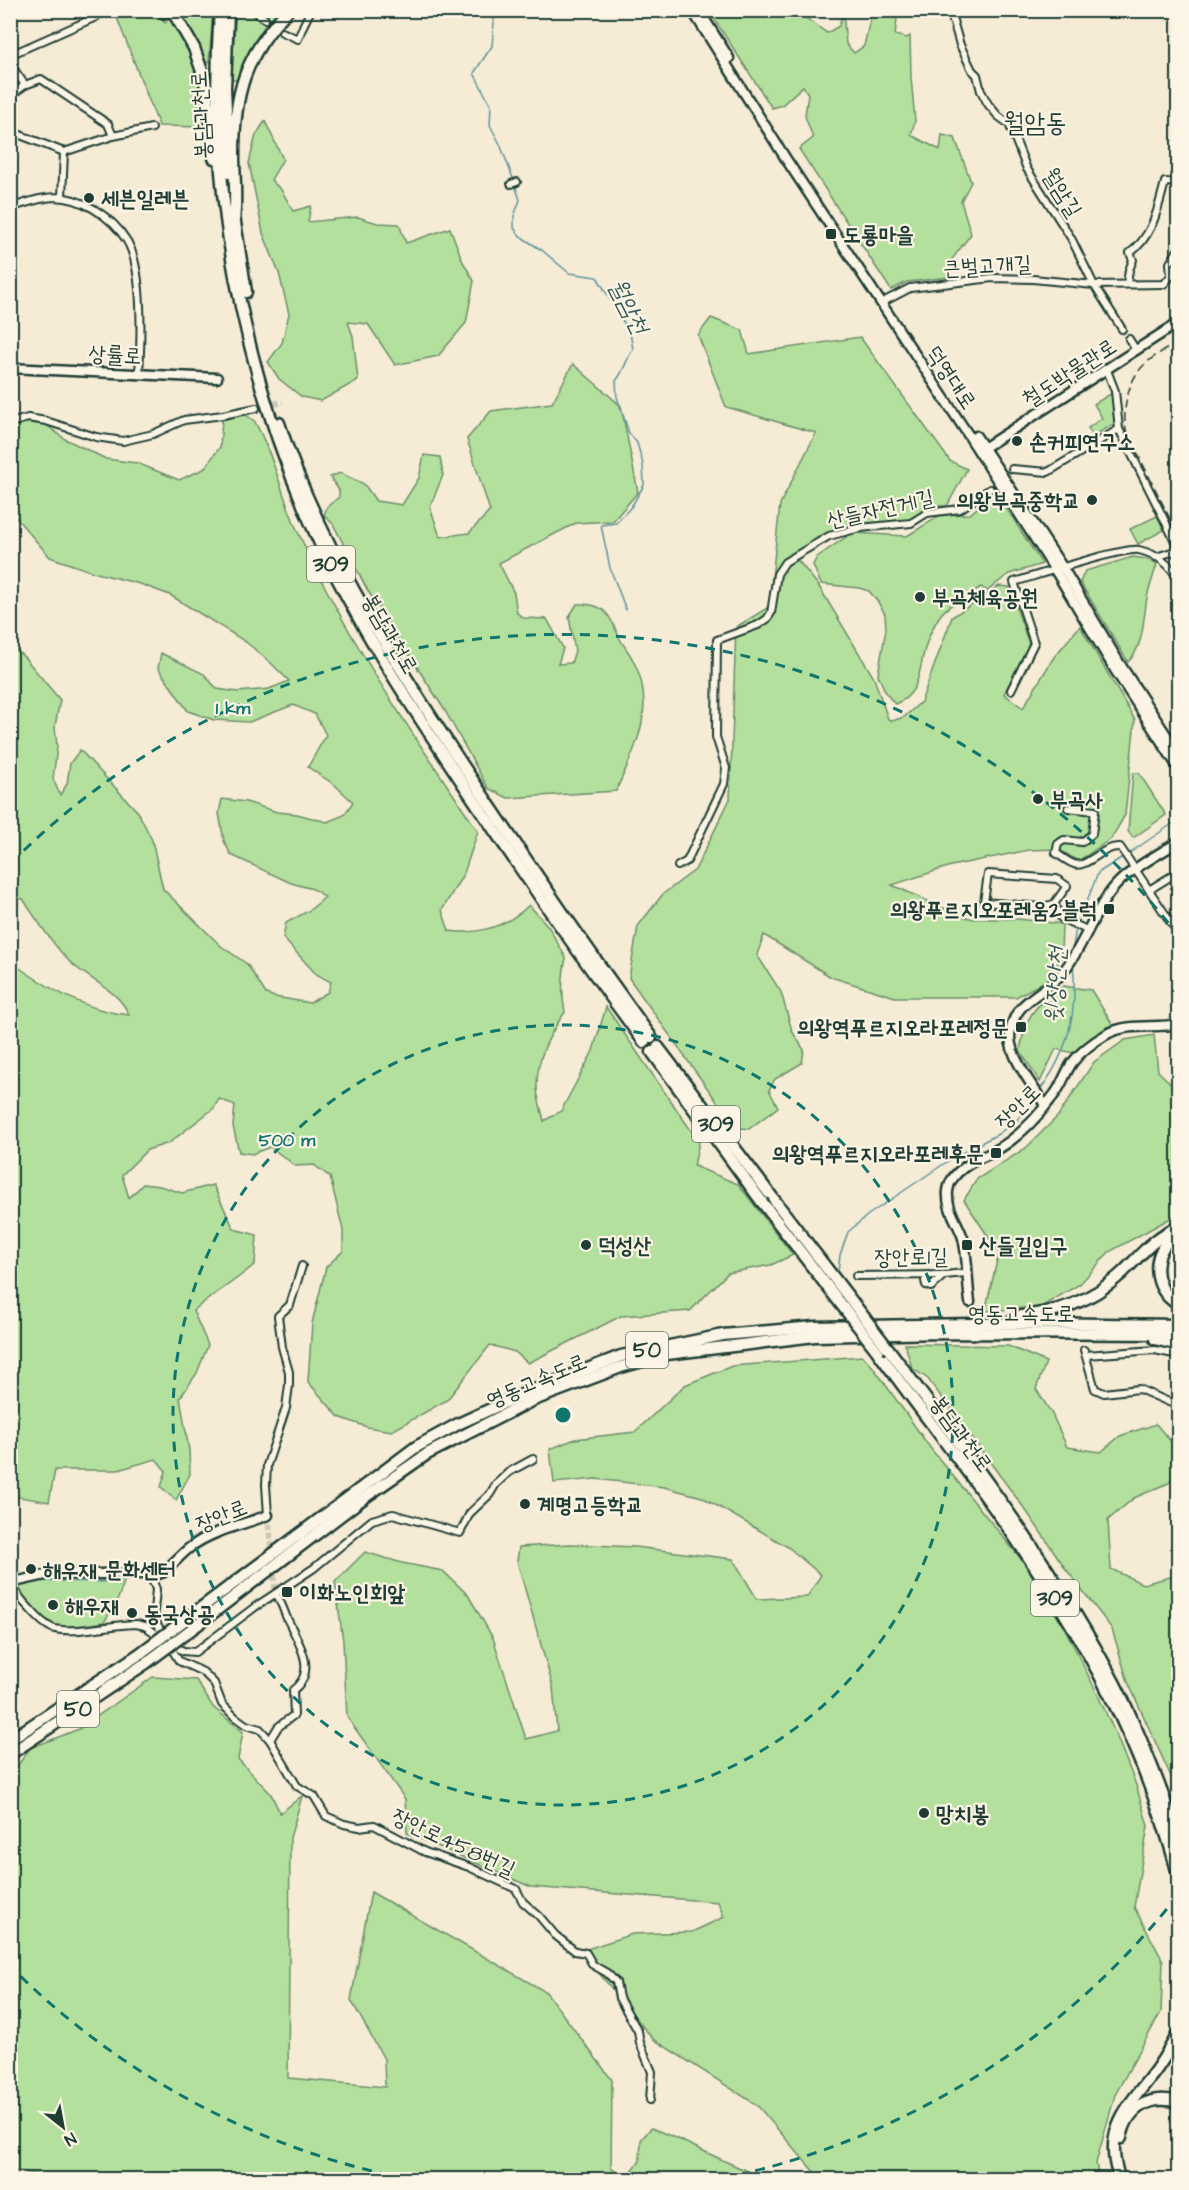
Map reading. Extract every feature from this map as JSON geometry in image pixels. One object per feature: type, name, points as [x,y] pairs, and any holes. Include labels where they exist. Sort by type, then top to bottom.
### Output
[{"type":"highway","name":"봉담과천로","points":[[220,10],[216,111],[243,317],[272,426],[313,528],[378,652],[426,728],[590,968],[647,1039]]},
{"type":"highway","name":"봉담과천로","points":[[228,10],[225,88],[231,220]]},
{"type":"highway","points":[[231,220],[236,116],[241,86],[262,39],[288,10]]},
{"type":"highway","points":[[167,11],[194,48],[205,80],[221,208],[231,220]]},
{"type":"highway","name":"봉담과천로","points":[[1179,1838],[1159,1781],[1127,1707],[1071,1605],[1034,1550],[774,1202],[655,1049],[762,1202],[884,1351],[1061,1608],[1113,1701],[1131,1740],[1149,1784],[1179,1874]]},
{"type":"highway","points":[[947,1325],[1032,1316],[1066,1308],[1087,1299],[1104,1288],[1151,1244],[1179,1227]]},
{"type":"highway","points":[[1179,1233],[1163,1245],[1157,1258],[1162,1288],[1173,1301],[1179,1304]]},
{"type":"highway","name":"영동고속도로","points":[[10,1754],[194,1620],[416,1447],[458,1424],[526,1393],[621,1356],[723,1335],[814,1327],[1179,1324]]},
{"type":"highway","name":"영동고속도로","points":[[194,1620],[427,1454],[531,1401],[621,1366],[667,1354],[815,1336],[939,1333],[1179,1334]]},
{"type":"highway","points":[[1116,1333],[1179,1344]]},
{"type":"highway","name":"영동고속도로","points":[[10,1740],[142,1659]]},
{"type":"highway","points":[[1159,1781],[1179,1824]]},
{"type":"highway","points":[[1120,2180],[1113,2149],[1118,2121],[1131,2099],[1164,2059],[1179,2034]]},
{"type":"highway","points":[[1125,2180],[1119,2147],[1122,2130],[1128,2118],[1139,2106],[1152,2100],[1164,2098],[1179,2102]]},
{"type":"street","points":[[10,56],[96,17],[92,10]]},
{"type":"street","points":[[253,10],[265,19]]},
{"type":"street","points":[[282,32],[298,39],[311,10]]},
{"type":"street","name":"덕영대로","points":[[692,10],[1179,753]]},
{"type":"street","name":"덕영대로","points":[[699,10],[883,302]]},
{"type":"street","name":"월암길","points":[[950,10],[960,45],[972,70],[977,75],[987,104],[1009,124],[1027,169],[1071,238],[1094,285],[1122,328]]},
{"type":"street","points":[[10,64],[25,85]]},
{"type":"street","points":[[10,96],[25,85],[41,80],[108,124],[113,136]]},
{"type":"street","points":[[10,131],[64,152],[113,136],[152,128]]},
{"type":"street","points":[[62,197],[64,152]]},
{"type":"street","points":[[1127,284],[1133,260],[1130,253],[1147,237],[1158,210],[1165,182],[1179,183]]},
{"type":"street","points":[[10,208],[49,196],[62,197],[76,200],[102,214],[115,225],[128,242],[134,260],[141,315],[140,373]]},
{"type":"street","name":"큰벌고개길","points":[[883,302],[910,288],[992,278],[1094,285],[1164,284],[1172,276],[1170,262],[1179,250]]},
{"type":"street","name":"철도박물관로","points":[[981,450],[1179,323]]},
{"type":"street","points":[[1129,339],[1136,350]]},
{"type":"street","name":"상률로","points":[[10,368],[217,378]]},
{"type":"street","points":[[1107,370],[1114,392],[1119,429],[1179,548],[1156,557]]},
{"type":"street","points":[[10,423],[28,418],[46,421],[96,437],[123,441],[153,434],[184,420],[223,416],[256,408]]},
{"type":"street","points":[[1012,469],[1048,472],[1119,429]]},
{"type":"street","name":"산들자전거1길","points":[[678,866],[687,861],[724,784],[726,768],[716,737],[717,640],[767,620],[771,613],[777,574],[785,562],[829,536],[860,528],[910,523],[927,513],[960,509],[990,489]]},
{"type":"street","points":[[1011,690],[1034,643],[1014,582],[1137,549],[1170,565],[1179,579]]},
{"type":"street","name":"덕영대로","points":[[1059,569],[1115,670],[1179,767]]},
{"type":"street","points":[[1068,808],[1095,811],[1092,834],[1082,842],[1064,840],[1058,844],[1056,853],[1073,864],[1080,865],[1113,846],[1120,847],[1179,933]]},
{"type":"street","points":[[1044,1103],[1013,1054],[1010,1036],[1023,1004],[1031,996],[1055,982],[1064,971],[1077,951],[1085,930],[1109,892],[1134,867],[1179,842]]},
{"type":"street","points":[[1149,890],[1179,872]]},
{"type":"street","points":[[988,874],[1057,879],[1067,886],[1054,904],[1041,907],[984,902],[988,874]]},
{"type":"street","points":[[1054,904],[1061,918],[1085,930]]},
{"type":"street","points":[[1169,920],[1179,914]]},
{"type":"street","name":"장안로","points":[[970,1302],[963,1241],[958,1223],[950,1210],[948,1190],[951,1181],[973,1161],[995,1151],[1035,1120],[1044,1103],[1055,1094],[1072,1062],[1107,1034],[1132,1027],[1179,1024]]},
{"type":"street","name":"장안로","points":[[11,1583],[50,1574],[150,1575],[164,1572],[193,1545],[212,1535],[268,1515],[267,1465],[286,1408],[289,1384],[289,1372],[282,1347],[278,1316],[290,1305],[302,1266]]},
{"type":"street","name":"장안로1길","points":[[856,1276],[966,1273]]},
{"type":"street","points":[[928,1275],[925,1281],[926,1285],[931,1287],[944,1275]]},
{"type":"street","points":[[1179,1355],[1155,1350],[1085,1353],[1095,1389],[1104,1393],[1139,1389],[1151,1392],[1179,1406]]},
{"type":"street","points":[[150,1575],[156,1588],[154,1611],[157,1624],[166,1640],[183,1651],[195,1652],[255,1607],[314,1568],[372,1520],[393,1514],[460,1533],[470,1513],[490,1494],[496,1484],[509,1472],[533,1459]]},
{"type":"street","name":"장안로458번길","points":[[11,1583],[16,1594],[42,1622],[52,1628],[66,1630],[136,1623],[145,1626],[166,1640],[179,1661],[203,1672],[214,1683],[222,1704],[235,1718],[246,1725],[260,1729],[270,1740],[297,1786],[314,1796],[326,1816],[344,1824],[359,1827],[374,1825],[425,1852],[469,1867],[516,1889],[523,1902],[555,1935],[575,1951],[586,1953],[593,1965],[607,1973],[616,1982],[619,1998],[638,2031],[640,2043],[652,2072],[650,2100]]},
{"type":"street","points":[[270,1740],[278,1727],[294,1715],[292,1690],[301,1684],[305,1672],[304,1648],[276,1594]]},
{"type":"green space","points":[[114,10],[154,11],[165,23],[172,18],[190,49],[198,74],[202,127],[159,126]]},
{"type":"green space","points":[[178,11],[213,11],[209,62],[201,61],[198,46]]},
{"type":"green space","points":[[236,11],[283,11],[238,81],[231,79]]},
{"type":"green space","points":[[709,11],[798,11],[827,33],[839,26],[843,11],[846,44],[854,53],[864,46],[872,11],[898,11],[895,35],[907,38],[910,36],[915,121],[911,135],[940,150],[942,135],[955,138],[971,182],[961,201],[971,234],[950,262],[949,277],[907,282],[891,290],[799,149],[813,138],[805,116],[808,94],[803,86],[782,105],[772,108]]},
{"type":"green space","points":[[265,121],[283,159],[271,180],[282,191],[293,211],[311,206],[308,222],[358,217],[377,223],[399,224],[406,243],[450,228],[463,262],[474,281],[466,323],[438,356],[395,365],[368,324],[348,322],[353,336],[358,380],[321,401],[302,397],[279,379],[268,362],[282,343],[289,314],[279,273],[263,233],[249,163],[256,135]]},
{"type":"green space","points":[[711,318],[742,330],[749,354],[860,337],[950,461],[967,469],[947,506],[934,506],[910,521],[862,524],[826,534],[796,558],[818,585],[874,678],[888,719],[892,721],[904,717],[921,702],[952,617],[999,586],[1009,587],[1029,644],[1004,694],[1023,708],[1054,657],[1080,626],[1135,720],[1125,815],[1111,839],[1078,861],[1058,849],[1029,850],[951,866],[892,885],[961,916],[974,919],[1018,919],[1062,924],[1061,956],[1053,977],[1016,997],[895,997],[831,977],[764,935],[757,955],[781,992],[792,1031],[804,1050],[802,1063],[775,1079],[769,1090],[778,1107],[749,1129],[735,1127],[629,978],[638,926],[663,894],[695,870],[730,799],[736,627],[769,607],[780,504],[816,433],[726,407],[698,335]]},
{"type":"green space","points":[[573,364],[621,406],[638,492],[613,521],[576,523],[499,563],[514,593],[517,613],[524,618],[547,619],[563,648],[558,664],[571,663],[575,651],[569,617],[577,604],[600,608],[609,616],[640,677],[644,694],[644,711],[636,743],[616,791],[508,798],[488,788],[444,709],[368,591],[333,524],[324,515],[327,507],[339,497],[339,490],[330,477],[340,473],[364,484],[376,501],[402,505],[419,478],[424,455],[440,457],[443,475],[430,507],[440,537],[469,533],[490,511],[467,439],[491,411],[552,403]]},
{"type":"green space","points":[[1112,393],[1114,424],[1093,436],[1088,428],[1102,418],[1094,404]]},
{"type":"green space","points":[[244,414],[255,422],[262,435],[298,532],[337,610],[429,759],[478,831],[464,873],[442,910],[449,931],[471,932],[502,924],[529,905],[548,926],[566,958],[562,985],[565,1012],[541,1057],[537,1077],[538,1096],[544,1121],[561,1111],[593,1051],[606,1007],[699,1142],[694,1166],[738,1184],[793,1255],[771,1265],[728,1273],[690,1311],[621,1316],[528,1363],[515,1352],[490,1345],[447,1400],[392,1431],[367,1427],[339,1417],[308,1382],[312,1323],[326,1267],[343,1251],[343,1230],[330,1177],[314,1165],[296,1166],[270,1147],[252,1154],[239,1152],[233,1126],[235,1105],[219,1099],[214,1108],[169,1143],[147,1150],[122,1175],[129,1198],[143,1184],[160,1186],[182,1193],[213,1185],[234,1229],[257,1235],[255,1264],[193,1311],[208,1345],[197,1373],[180,1398],[189,1450],[190,1474],[176,1500],[161,1487],[166,1471],[156,1459],[118,1470],[55,1470],[49,1502],[14,1496],[17,1474],[10,1462],[11,962],[38,980],[82,1003],[97,1009],[129,1015],[118,998],[68,960],[23,899],[11,897],[10,747],[16,741],[11,734],[10,644],[25,658],[60,700],[55,726],[57,747],[53,779],[60,795],[67,784],[70,763],[80,750],[138,812],[152,840],[163,889],[221,946],[247,964],[266,994],[310,1003],[328,992],[331,982],[316,974],[283,938],[286,923],[310,910],[325,897],[313,889],[291,883],[231,855],[224,841],[219,813],[222,799],[246,802],[277,812],[297,814],[327,822],[344,815],[353,802],[335,785],[308,767],[326,735],[315,714],[293,705],[249,722],[214,720],[188,711],[158,668],[161,653],[204,674],[217,689],[238,692],[269,689],[289,681],[246,642],[170,595],[50,557],[11,512],[11,424],[18,422],[45,424],[65,439],[106,459],[137,463],[179,480],[204,469],[220,447],[222,420]]},
{"type":"green space","name":"부곡체육공원","points":[[996,492],[1042,564],[1009,574],[987,591],[981,587],[943,612],[936,621],[928,641],[916,684],[908,696],[895,704],[886,693],[878,675],[886,629],[885,614],[878,602],[869,591],[821,584],[813,565],[817,557],[852,533],[907,536],[941,515],[970,514]]},
{"type":"green space","points":[[1157,516],[1164,530],[1138,544],[1130,529]]},
{"type":"green space","points":[[1133,557],[1147,559],[1157,564],[1148,593],[1138,647],[1128,662],[1080,582],[1085,571]]},
{"type":"green space","points":[[1133,773],[1139,773],[1166,815],[1133,838],[1128,831]]},
{"type":"green space","points":[[1064,986],[1091,990],[1113,1027],[1091,1038],[1074,1053],[1056,1049],[1040,1082],[1020,1051],[1022,1039],[1033,1012],[1045,999]]},
{"type":"green space","points":[[1154,1035],[1158,1071],[1178,1091],[1178,1214],[1109,1252],[1080,1284],[1041,1307],[985,1311],[999,1253],[964,1200],[977,1179],[1026,1148],[1058,1116],[1094,1062],[1125,1040]]},
{"type":"green space","points":[[905,1344],[1008,1346],[1046,1362],[1036,1389],[1052,1414],[1067,1447],[1101,1452],[1120,1436],[1156,1424],[1173,1444],[1178,1470],[1169,1483],[1134,1498],[1108,1520],[1111,1569],[1143,1584],[1178,1575],[1178,1792],[1128,1682],[1112,1629],[928,1379],[912,1368]]},
{"type":"green space","points":[[863,1356],[931,1449],[1026,1565],[1066,1631],[1096,1691],[1136,1785],[1148,1826],[1134,1907],[1163,1961],[1161,2012],[1115,2095],[1096,2163],[1099,2179],[820,2179],[757,2105],[653,2039],[581,1951],[632,1934],[692,1932],[724,1917],[718,1902],[531,1887],[407,1833],[405,1799],[347,1717],[343,1641],[335,1582],[365,1552],[402,1563],[443,1571],[468,1595],[493,1638],[526,1739],[557,1731],[553,1687],[517,1561],[519,1547],[570,1544],[635,1547],[733,1559],[757,1599],[807,1597],[821,1575],[788,1547],[702,1497],[664,1487],[596,1479],[554,1483],[550,1449],[575,1439],[635,1432],[685,1385],[732,1366]]},
{"type":"green space","points":[[50,1577],[126,1577],[116,1604],[104,1622],[67,1627],[57,1626],[37,1615],[15,1583]]},
{"type":"green space","points":[[153,1677],[196,1680],[213,1707],[243,1732],[238,1759],[271,1794],[280,1813],[302,1796],[290,1838],[288,2078],[385,2087],[384,2059],[351,2000],[371,1892],[546,1992],[612,2080],[611,2168],[626,2178],[640,2161],[641,2140],[651,2128],[767,2179],[46,2180],[48,2177],[11,2171],[11,1775],[30,1748],[79,1729]]},
{"type":"waterway","name":"월암천","points":[[495,10],[492,46],[474,73],[491,106],[490,125],[514,181]]},
{"type":"waterway","name":"월암천","points":[[515,185],[520,200],[514,216],[514,228],[520,236],[543,251],[569,273],[597,277],[630,333],[633,349],[616,381],[617,397],[629,433],[637,443],[643,464],[644,485],[631,507],[616,523],[601,525],[610,568],[626,610]]},
{"type":"waterway","name":"윗장안천","points":[[1128,854],[1178,820]]},
{"type":"waterway","name":"윗장안천","points":[[1078,924],[1098,873],[1124,856]]},
{"type":"waterway","name":"윗장안천","points":[[1072,953],[1076,928]]},
{"type":"waterway","name":"윗장안천","points":[[1039,1091],[1058,1062],[1069,1031],[1074,998],[1073,964]]},
{"type":"waterway","name":"윗장안천","points":[[838,1271],[840,1255],[848,1232],[868,1215],[954,1157],[998,1134],[1016,1121],[1035,1098]]},
{"type":"waterway","points":[[17,1586],[44,1581],[120,1582]]},
{"type":"tunnel","points":[[1122,329],[1129,339]]},
{"type":"tunnel","points":[[256,408],[283,402]]},
{"type":"tunnel","points":[[990,489],[1012,469]]},
{"type":"tunnel","points":[[268,1515],[272,1556]]},
{"type":"tunnel","points":[[273,1566],[276,1594]]},
{"type":"railway","points":[[1178,341],[1151,359],[1138,372],[1127,396],[1125,413],[1126,430],[1178,535]]},
{"type":"place","name":"세븐일레븐","points":[[89,198]]},
{"type":"place","name":"도룡마을","points":[[831,234]]},
{"type":"place","name":"손커피연구소","points":[[1017,441]]},
{"type":"place","name":"의왕부곡중학교","points":[[1092,500]]},
{"type":"place","name":"부곡체육공원","points":[[920,597]]},
{"type":"place","name":"부곡사","points":[[1038,799]]},
{"type":"place","name":"의왕푸르지오포레움2블럭","points":[[1109,909]]},
{"type":"place","name":"의왕역푸르지오라포레정문","points":[[1021,1027]]},
{"type":"place","name":"의왕역푸르지오라포레후문","points":[[996,1153]]},
{"type":"place","name":"덕성산","points":[[586,1245]]},
{"type":"place","name":"산들길입구","points":[[967,1245]]},
{"type":"place","name":"계명고등학교","points":[[525,1504]]},
{"type":"place","name":"해우재 문화센터","points":[[31,1569]]},
{"type":"place","name":"이화노인회앞","points":[[287,1592]]},
{"type":"place","name":"해우재","points":[[53,1605]]},
{"type":"place","name":"동국상공","points":[[132,1613]]},
{"type":"place","name":"망치봉","points":[[924,1813]]},
{"type":"district","name":"월암동","points":[[1035,122]]}]
